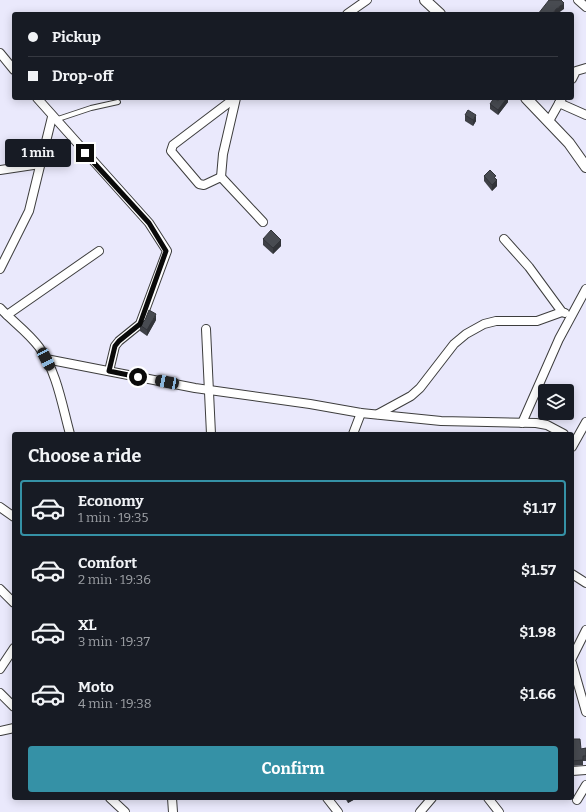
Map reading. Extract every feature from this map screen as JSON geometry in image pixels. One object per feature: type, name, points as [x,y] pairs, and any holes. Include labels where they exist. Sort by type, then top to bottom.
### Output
[{"type":"street","points":[[350,12],[367,0]]},
{"type":"street","points":[[425,0],[438,12]]},
{"type":"street","points":[[578,0],[586,7]]},
{"type":"street","points":[[0,53],[12,68]]},
{"type":"street","points":[[574,75],[576,71],[586,68]]},
{"type":"street","points":[[39,100],[53,118],[149,223],[166,251],[140,324],[115,346],[109,371]]},
{"type":"street","points":[[221,177],[211,183],[204,185],[199,184],[172,153],[171,147],[232,100]]},
{"type":"street","points":[[235,100],[223,154],[221,177],[263,222]]},
{"type":"street","points":[[528,100],[569,144],[586,167]]},
{"type":"street","points":[[549,121],[561,101],[586,115]]},
{"type":"street","points":[[0,270],[29,211],[53,118]]},
{"type":"street","points":[[0,170],[40,164]]},
{"type":"street","points":[[504,239],[529,266],[562,312],[570,315]]},
{"type":"street","points":[[7,315],[99,251]]},
{"type":"street","points":[[522,423],[570,315],[586,289]]},
{"type":"street","points":[[0,308],[38,346],[46,359],[54,375],[69,432]]},
{"type":"street","points":[[378,414],[411,396],[420,388],[454,344],[466,334],[484,324],[496,321],[536,321],[562,312]]},
{"type":"street","points":[[206,328],[211,432]]},
{"type":"street","points":[[46,359],[210,390],[310,404],[360,413],[441,422],[522,423],[547,425],[560,432]]},
{"type":"street","points":[[354,432],[360,413]]},
{"type":"street","points":[[574,440],[586,422]]},
{"type":"street","points":[[0,507],[12,516]]},
{"type":"street","points":[[574,575],[586,583]]},
{"type":"street","points":[[0,589],[12,601]]},
{"type":"street","points":[[574,654],[586,630]]},
{"type":"street","points":[[0,669],[12,651]]},
{"type":"street","points":[[574,669],[586,712]]},
{"type":"street","points":[[0,693],[12,705]]},
{"type":"street","points":[[0,731],[12,728]]},
{"type":"street","points":[[574,771],[586,770]]},
{"type":"street","points":[[577,800],[586,785]]},
{"type":"street","points":[[112,800],[125,812]]},
{"type":"street","points":[[172,800],[173,812]]},
{"type":"street","points":[[329,800],[338,812]]},
{"type":"street","points":[[420,812],[430,800]]},
{"type":"street","points":[[490,800],[499,812]]},
{"type":"lane","points":[[53,118],[118,102]]},
{"type":"building","points":[[549,0],[561,0],[564,3],[554,12],[540,12]]},
{"type":"building","points":[[493,100],[506,100],[498,110],[490,104]]},
{"type":"building","points":[[468,110],[476,115],[473,120],[465,115]]},
{"type":"building","points":[[490,170],[496,176],[494,177],[497,180],[492,185],[484,176]]},
{"type":"building","points":[[271,230],[281,240],[273,248],[263,239]]},
{"type":"building","points":[[149,310],[156,314],[147,330],[140,325],[145,320]]},
{"type":"building","points":[[574,739],[580,739],[581,749],[586,748],[586,756],[583,756],[583,760],[574,761]]},
{"type":"route","points":[[85,153],[149,223],[165,247],[166,251],[166,255],[159,268],[140,324],[124,336],[115,346],[109,371],[138,377]]}]
